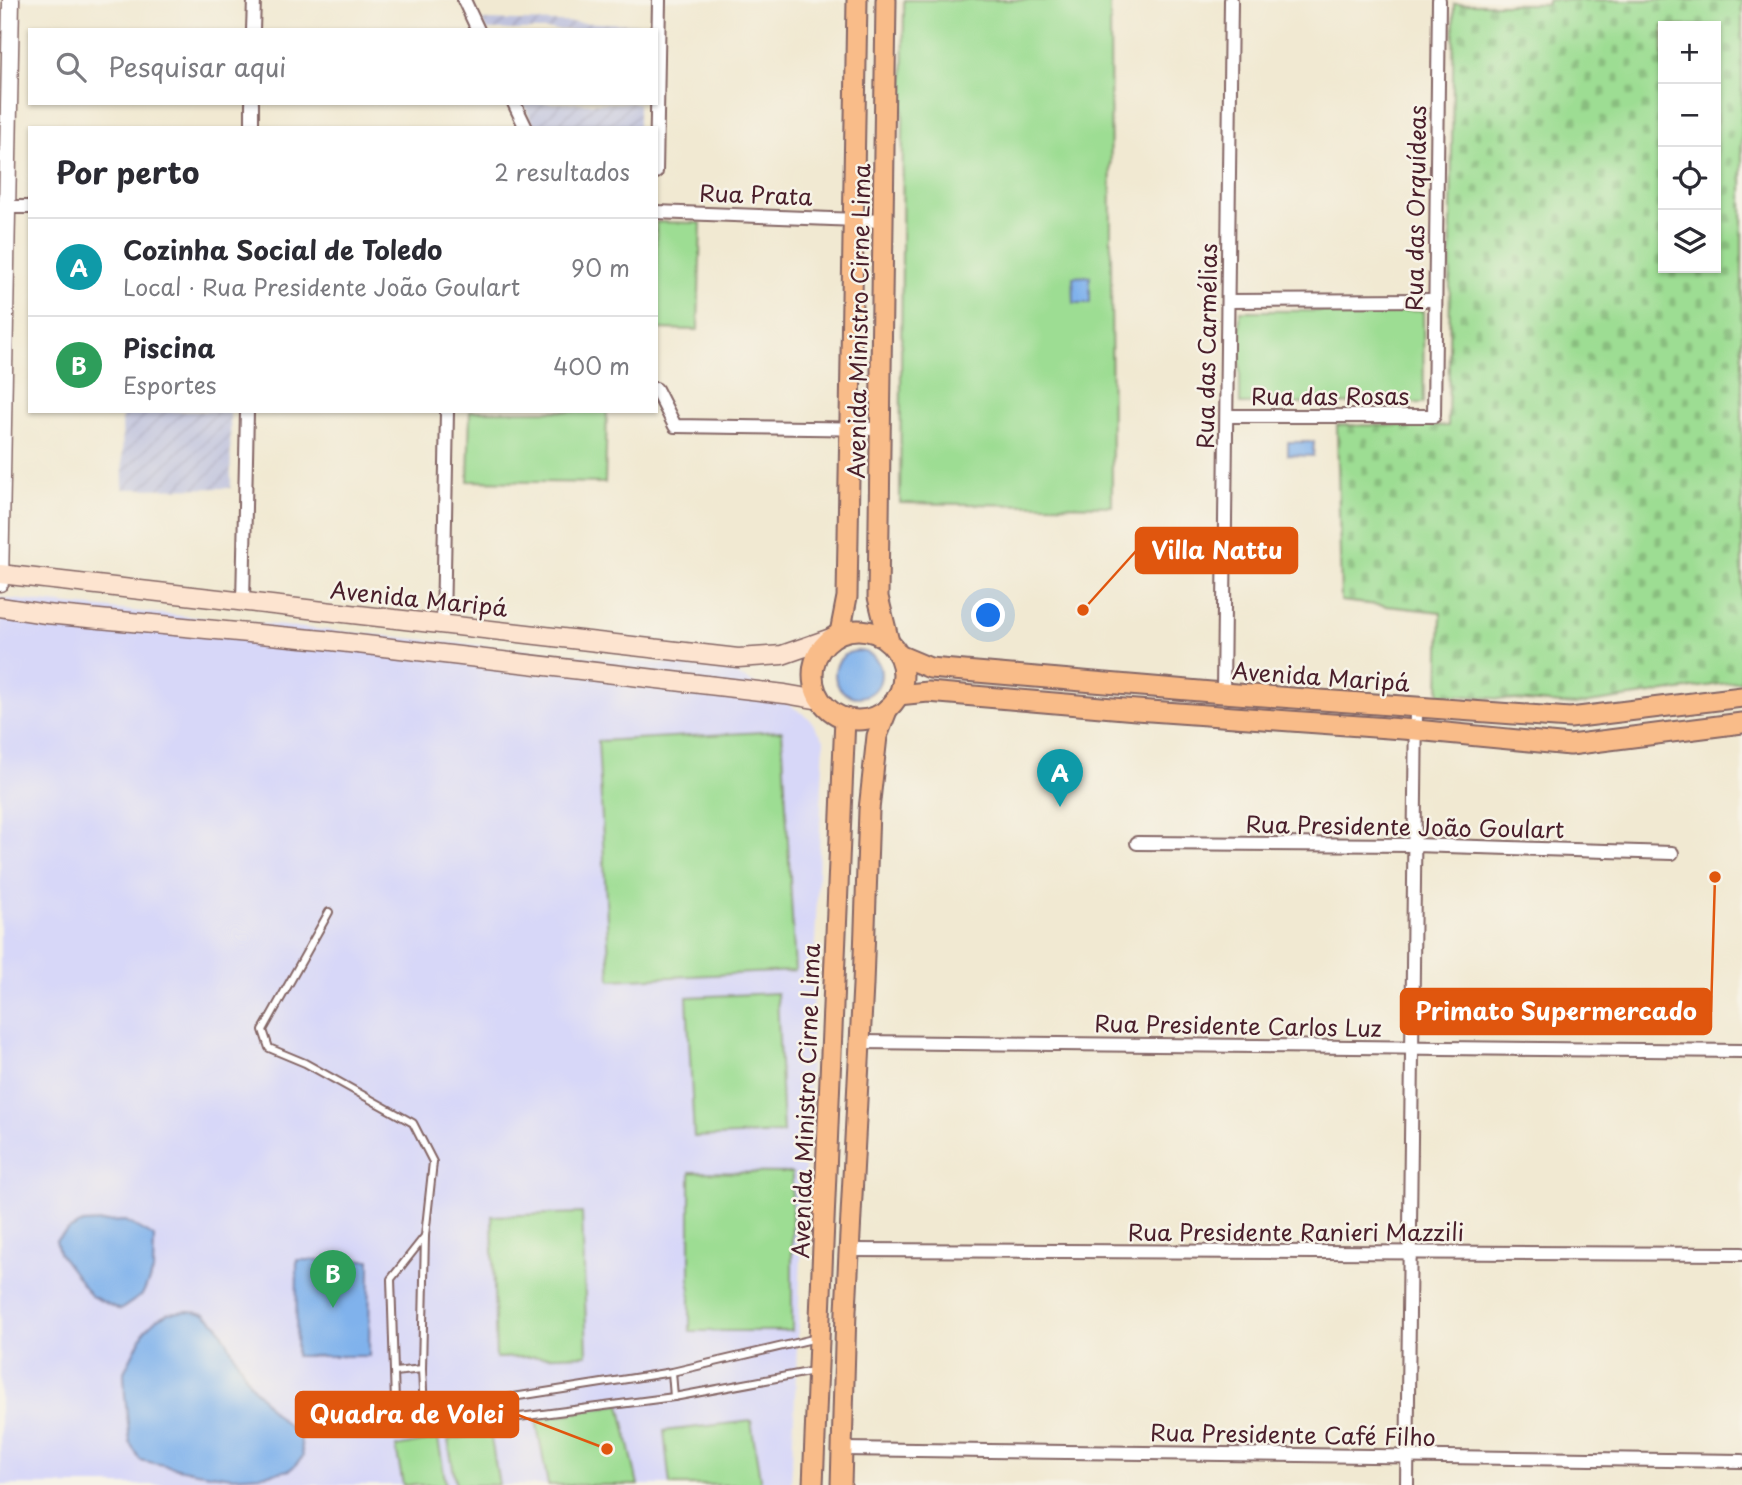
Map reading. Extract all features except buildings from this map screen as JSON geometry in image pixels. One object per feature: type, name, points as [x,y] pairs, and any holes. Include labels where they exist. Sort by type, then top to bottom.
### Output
[{"type":"main road","name":"Avenida Ministro Cirne Lima","points":[[835,636],[848,597],[857,0]]},
{"type":"main road","name":"Avenida Ministro Cirne Lima","points":[[886,0],[878,597],[894,649]]},
{"type":"main road","name":"Avenida Maripá","points":[[0,575],[738,658],[782,655],[835,636]]},
{"type":"main road","points":[[0,607],[46,614],[323,640],[785,694],[820,701]]},
{"type":"main road","points":[[841,1485],[869,810],[877,736],[893,702],[902,682],[903,668],[894,649],[878,634],[866,631],[852,630],[835,636],[821,648],[814,661],[814,688],[820,701],[831,712],[845,718],[861,720],[876,716],[893,702]]},
{"type":"main road","name":"Avenida Maripá","points":[[894,649],[930,668],[1223,693],[1570,718],[1742,696]]},
{"type":"main road","points":[[1108,707],[1118,701],[1118,691],[1111,684]]},
{"type":"main road","points":[[1145,710],[1137,703],[1138,693],[1147,687]]},
{"type":"main road","name":"Avenida Maripá","points":[[893,702],[928,692],[1416,730],[1570,745],[1742,723]]},
{"type":"main road","name":"Avenida Ministro Cirne Lima","points":[[813,1485],[845,718]]},
{"type":"main road","points":[[824,1237],[850,1244]]},
{"type":"main road","points":[[814,1459],[820,1485]]},
{"type":"street","points":[[0,583],[4,207],[11,0]]},
{"type":"street","points":[[253,28],[254,0]]},
{"type":"street","points":[[464,0],[477,28]]},
{"type":"street","points":[[658,57],[659,0]]},
{"type":"street","name":"Rua das Carmélias","points":[[1223,693],[1231,0]]},
{"type":"street","name":"Rua das Orquídeas","points":[[1434,416],[1439,0]]},
{"type":"street","points":[[252,105],[252,126]]},
{"type":"street","points":[[515,105],[525,126]]},
{"type":"street","points":[[657,105],[657,126]]},
{"type":"street","points":[[4,207],[28,207]]},
{"type":"street","name":"Rua Prata","points":[[658,212],[883,221]]},
{"type":"street","points":[[1228,301],[1435,300]]},
{"type":"street","points":[[658,393],[675,426],[881,429]]},
{"type":"street","points":[[243,603],[247,413]]},
{"type":"street","points":[[443,625],[447,413]]},
{"type":"street","name":"Rua das Rosas","points":[[1227,416],[1434,416]]},
{"type":"street","points":[[1407,1485],[1416,708]]},
{"type":"street","name":"Rua Presidente João Goulart","points":[[1138,843],[1415,845],[1672,853]]},
{"type":"street","name":"Rua Presidente Carlos Luz","points":[[860,1042],[1742,1051]]},
{"type":"street","name":"Rua Presidente Ranieri Mazzili","points":[[850,1244],[1411,1253],[1742,1254]]},
{"type":"street","name":"Rua Presidente Café Filho","points":[[843,1449],[1742,1461]]},
{"type":"lane","points":[[329,912],[263,1030],[269,1048],[305,1063],[413,1123],[433,1162],[425,1236],[422,1369],[424,1411],[672,1373],[819,1337]]},
{"type":"lane","points":[[425,1236],[391,1279],[396,1433],[674,1397],[818,1370]]},
{"type":"lane","points":[[395,1373],[422,1369]]},
{"type":"lane","points":[[672,1373],[674,1397]]},
{"type":"shaded area","points":[[482,20],[639,24],[639,28],[486,28]]},
{"type":"shaded area","points":[[524,105],[638,105],[638,126],[534,126]]},
{"type":"shaded area","points":[[122,413],[230,413],[231,488],[123,489]]},
{"type":"shaded area","points":[[0,598],[728,670],[774,694],[809,718],[824,739],[791,1485],[0,1485]]},
{"type":"green space","points":[[904,0],[1110,0],[1112,506],[900,503]]},
{"type":"green space","points":[[1548,0],[1742,0],[1742,681],[1575,705],[1439,694],[1441,612],[1341,601],[1337,425],[1448,426],[1454,4],[1548,4]]},
{"type":"green space","points":[[658,222],[701,223],[698,330],[658,329]]},
{"type":"green space","points":[[1240,311],[1423,311],[1424,403],[1240,404]]},
{"type":"green space","points":[[470,413],[607,413],[605,483],[468,481]]},
{"type":"green space","points":[[782,731],[795,971],[610,980],[598,741]]},
{"type":"green space","points":[[777,993],[783,1133],[694,1137],[687,997]]},
{"type":"green space","points":[[690,1172],[792,1173],[792,1331],[690,1331]]},
{"type":"green space","points":[[582,1213],[587,1355],[496,1358],[492,1216]]},
{"type":"green space","points":[[620,1404],[638,1485],[548,1485],[536,1420]]},
{"type":"green space","points":[[751,1421],[761,1485],[670,1485],[664,1431]]},
{"type":"green space","points":[[490,1433],[499,1485],[456,1485],[448,1440]]},
{"type":"green space","points":[[438,1439],[446,1485],[403,1485],[396,1447]]},
{"type":"water","points":[[1090,276],[1090,303],[1074,303],[1073,277]]},
{"type":"water","points":[[1288,442],[1314,442],[1313,456],[1288,455]]},
{"type":"water","points":[[858,651],[874,658],[881,674],[874,690],[858,697],[842,690],[835,674],[842,658]]},
{"type":"water","points":[[126,1221],[154,1237],[153,1272],[142,1295],[120,1310],[91,1296],[59,1253],[56,1240],[83,1223]]},
{"type":"water","points":[[297,1260],[370,1260],[369,1356],[296,1356]]},
{"type":"water","points":[[189,1311],[205,1314],[218,1325],[249,1382],[273,1412],[300,1437],[303,1457],[290,1470],[232,1477],[140,1460],[130,1443],[124,1372],[145,1330],[168,1313]]},
{"type":"place","name":"Villa Nattu","points":[[1083,610]]},
{"type":"place","name":"Cozinha Social de Toledo","points":[[1060,807]]},
{"type":"place","name":"Primato Supermercado","points":[[1715,877]]},
{"type":"place","name":"Piscina","points":[[333,1308]]},
{"type":"place","name":"Quadra de Volei","points":[[607,1449]]}]
